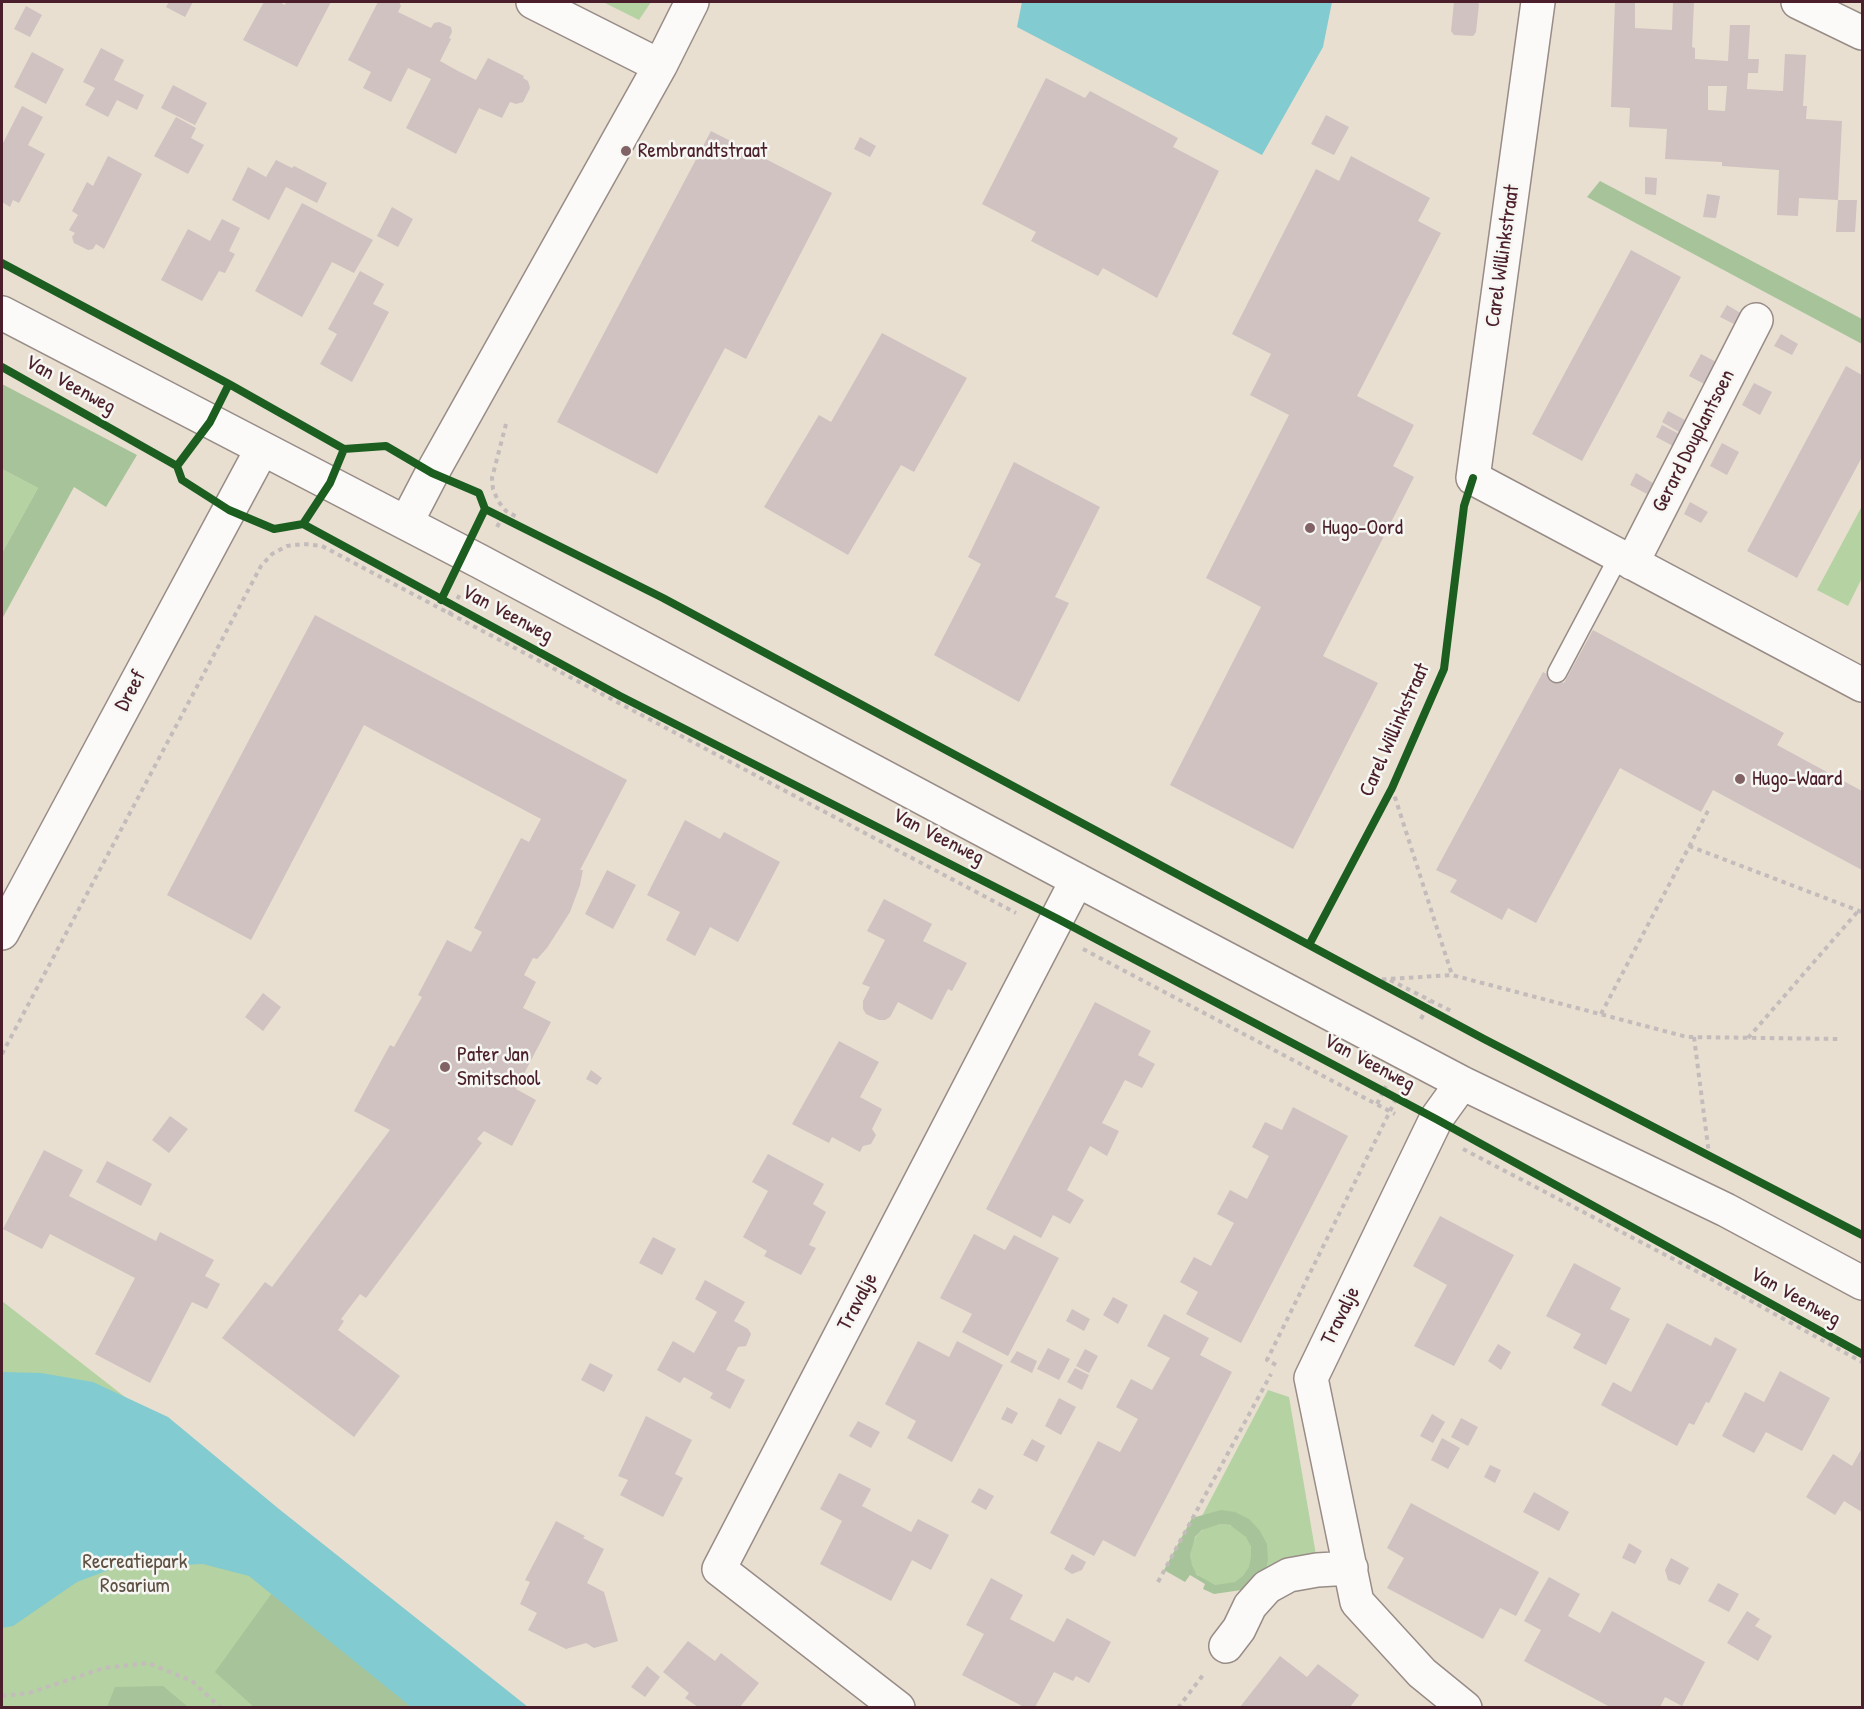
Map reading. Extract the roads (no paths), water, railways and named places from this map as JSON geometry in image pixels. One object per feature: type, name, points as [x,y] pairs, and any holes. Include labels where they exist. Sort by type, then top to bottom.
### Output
[{"type":"street","points":[[533,2],[660,66]]},
{"type":"street","points":[[406,523],[660,66],[692,2]]},
{"type":"street","name":"Carel Willinkstraat","points":[[1538,2],[1473,478],[1625,559]]},
{"type":"street","points":[[1798,2],[1863,33]]},
{"type":"street","name":"Van Veenweg","points":[[2,313],[406,523],[1462,1083],[1726,1210],[1863,1283]]},
{"type":"street","name":"Gerard Douplantsoen","points":[[1625,559],[1756,320]]},
{"type":"street","name":"Dreef","points":[[2,933],[262,449]]},
{"type":"street","points":[[1625,559],[1863,685]]},
{"type":"street","name":"Travalje","points":[[898,1707],[719,1569],[1077,880]]},
{"type":"street","name":"Travalje","points":[[1462,1083],[1433,1125],[1311,1378],[1358,1602],[1422,1673],[1465,1707]]},
{"type":"street","points":[[1226,1646],[1239,1629],[1250,1606],[1267,1587],[1289,1575],[1317,1570],[1351,1568]]},
{"type":"lane","points":[[1557,673],[1625,559]]},
{"type":"water","points":[[1022,2],[1332,2],[1323,47],[1262,155],[1017,27]]},
{"type":"water","points":[[2,1372],[41,1373],[93,1382],[168,1417],[279,1509],[528,1707],[411,1707],[249,1576],[203,1564],[114,1568],[77,1582],[13,1626],[2,1628]]},
{"type":"place","name":"Rembrandtstraat","points":[[626,151]]},
{"type":"place","name":"Hugo-Oord","points":[[1310,528]]},
{"type":"place","name":"Hugo-Waard","points":[[1740,779]]},
{"type":"place","name":"Pater Jan Smitschool","points":[[445,1067]]},
{"type":"park label","name":"Recreatiepark Rosarium","points":[[135,1574]]}]
